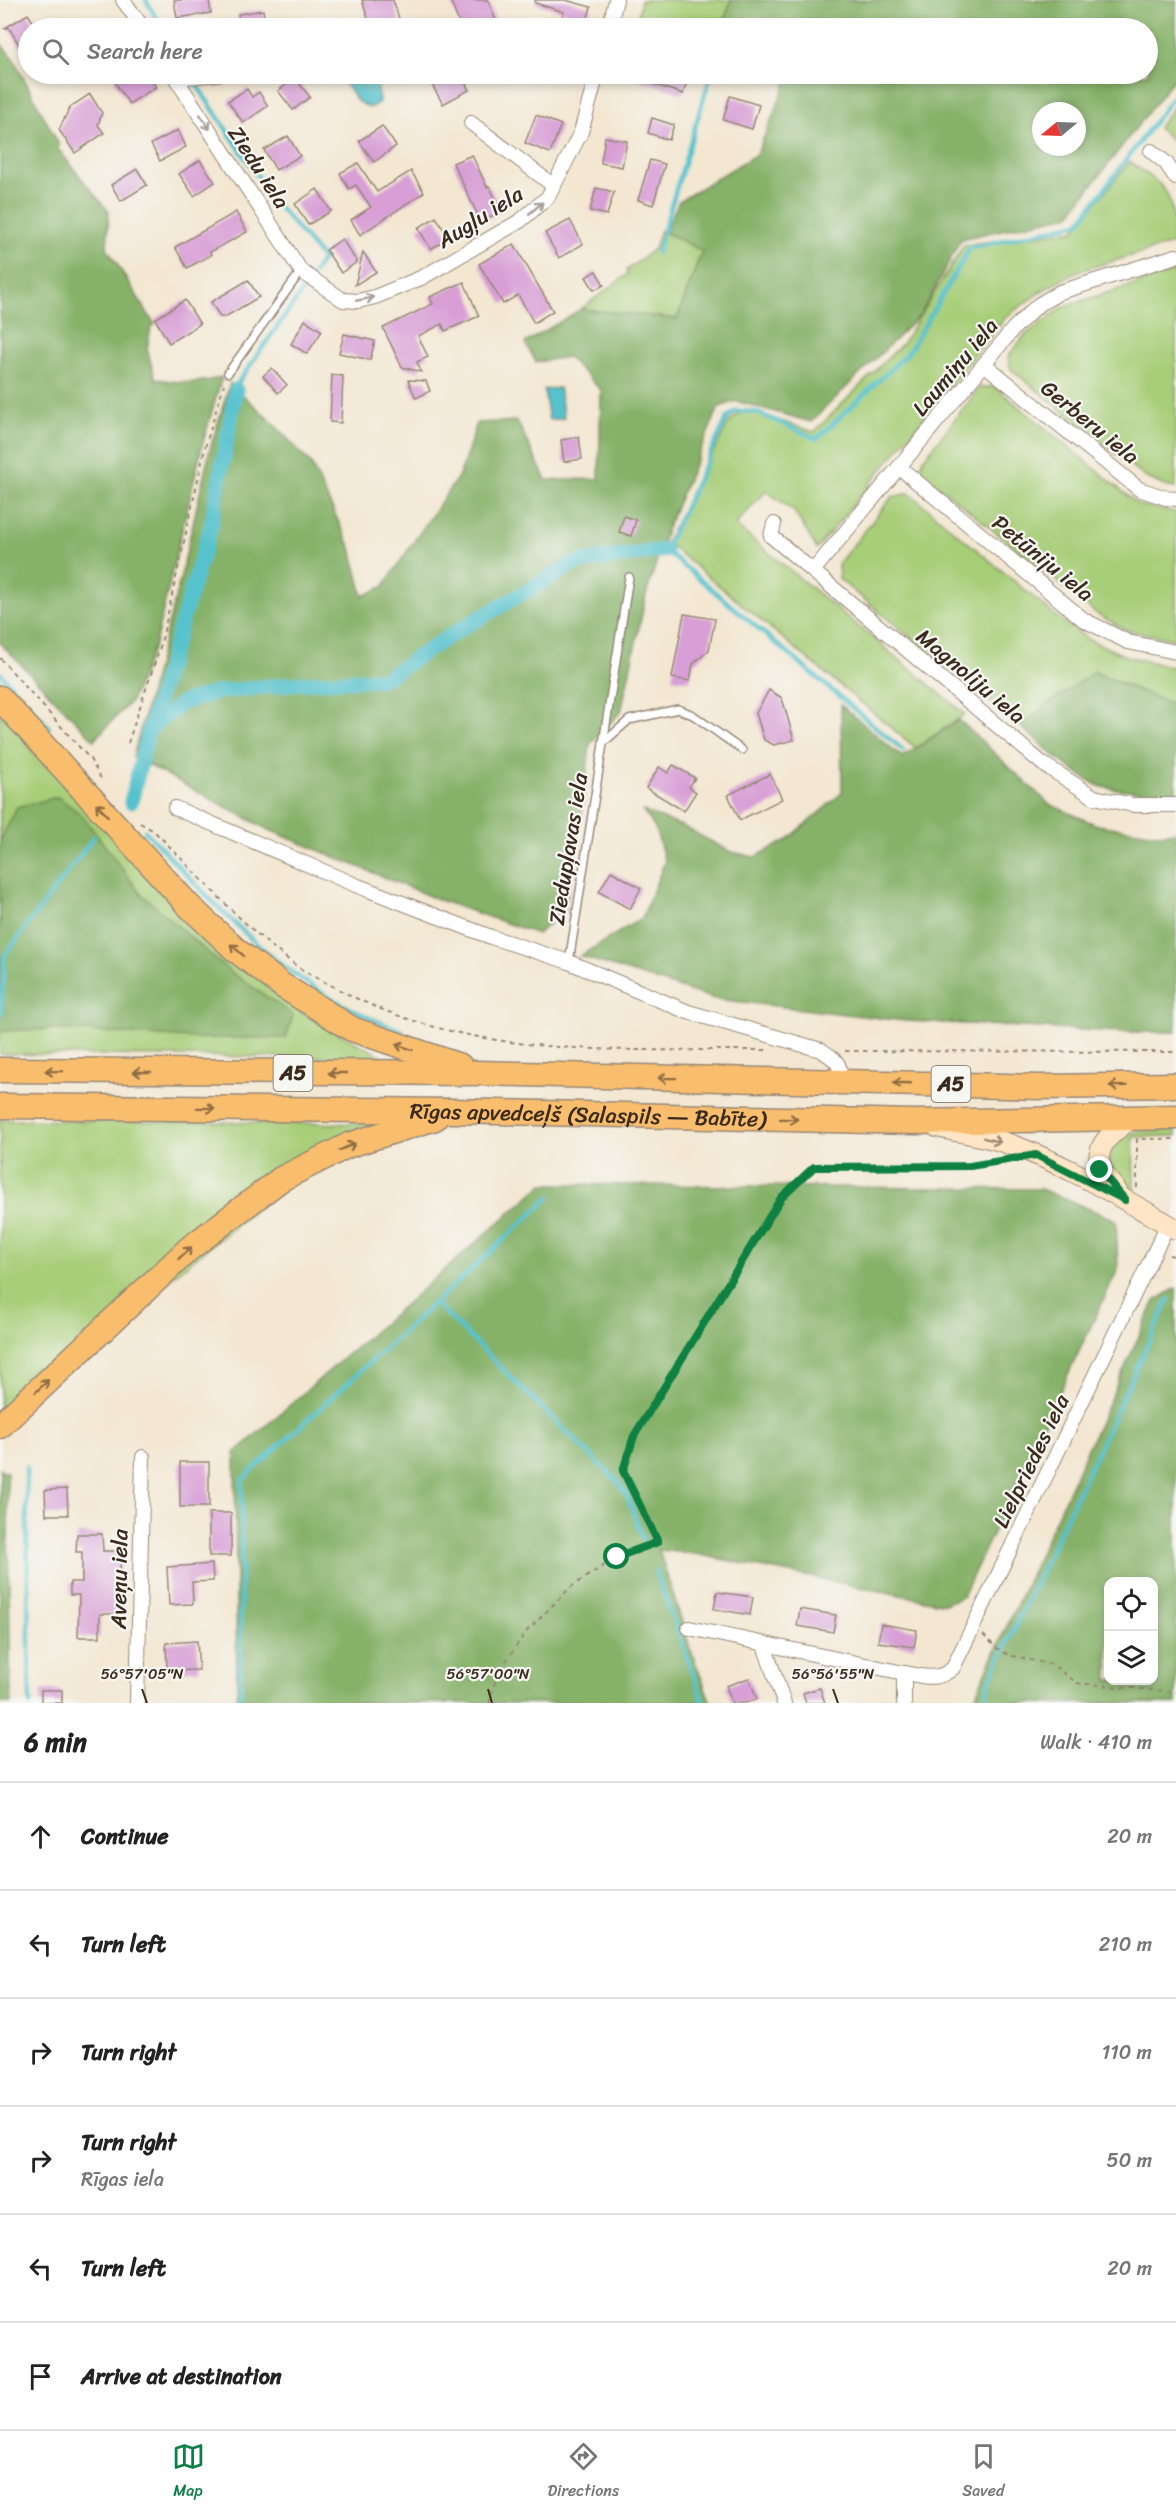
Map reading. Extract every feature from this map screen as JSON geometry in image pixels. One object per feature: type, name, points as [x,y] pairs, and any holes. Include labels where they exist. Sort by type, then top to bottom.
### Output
[{"type":"highway","points":[[0,698],[189,906],[246,958],[283,986],[352,1029],[479,1073]]},
{"type":"highway","name":"Rīgas apvedceļš (Salaspils — Babīte)","points":[[0,1070],[479,1073],[1041,1087],[1176,1085]]},
{"type":"highway","name":"Rīgas apvedceļš (Salaspils — Babīte)","points":[[0,1106],[455,1111],[914,1122],[1176,1117]]},
{"type":"highway","points":[[0,1426],[190,1248],[281,1179],[349,1145],[455,1111]]},
{"type":"main road","points":[[1130,1203],[1106,1179],[1100,1170],[1099,1161],[1106,1138],[1131,1119]]},
{"type":"main road","points":[[914,1122],[999,1141],[1036,1155],[1172,1227]]},
{"type":"street","points":[[123,0],[136,18]]},
{"type":"street","points":[[612,18],[616,0]]},
{"type":"street","name":"Ziedu iela","points":[[180,84],[301,271],[312,281]]},
{"type":"street","name":"Augļu iela","points":[[312,281],[343,300],[358,302],[423,277],[519,221],[548,197],[580,132],[594,84]]},
{"type":"street","points":[[471,123],[554,186]]},
{"type":"street","points":[[1151,151],[1166,163],[1176,178]]},
{"type":"street","name":"Laumiņu iela","points":[[813,571],[1014,328],[1045,300],[1060,292],[1176,256]]},
{"type":"street","name":"Gerberu iela","points":[[984,364],[1139,489],[1176,499]]},
{"type":"street","name":"Petūniju iela","points":[[899,467],[1084,620],[1128,642],[1176,652]]},
{"type":"street","name":"Magnoliju iela","points":[[774,524],[771,536],[1043,764],[1094,797],[1133,805],[1176,805]]},
{"type":"street","points":[[175,807],[358,886],[491,937],[569,962],[688,1012],[821,1050],[838,1061],[841,1070],[840,1081]]},
{"type":"street","name":"Lielpriedes iela","points":[[689,1628],[904,1673],[936,1678],[945,1676],[953,1668],[974,1627],[1172,1227]]},
{"type":"street","name":"Aveņu iela","points":[[137,1703],[143,1457]]},
{"type":"street","points":[[764,1645],[784,1703]]},
{"type":"street","points":[[903,1703],[904,1673]]},
{"type":"lane","points":[[228,372],[301,271]]},
{"type":"lane","name":"Ziedupļavas iela","points":[[569,962],[629,577]]},
{"type":"lane","points":[[603,743],[629,720],[678,709],[693,715],[742,750]]},
{"type":"path","points":[[128,743],[161,644],[206,444],[228,372]]},
{"type":"path","points":[[1130,1203],[1138,1199],[1137,1139],[1176,1139]]},
{"type":"path","points":[[489,1703],[497,1675],[525,1632],[571,1587],[617,1557],[658,1542],[623,1471],[634,1436],[781,1198],[814,1167],[970,1166],[1036,1155]]},
{"type":"path","points":[[974,1627],[998,1649],[1009,1655],[1053,1665],[1077,1683],[1176,1692]]},
{"type":"green space","points":[[641,0],[731,0],[725,18],[638,18]]},
{"type":"green space","points":[[731,0],[1176,0],[1176,76],[1069,215],[961,239],[921,314],[811,422],[736,401],[719,407],[667,528],[646,595],[621,712],[590,744],[582,813],[565,909],[538,934],[439,900],[267,829],[133,757],[180,580],[210,449],[230,383],[272,422],[311,464],[351,548],[363,596],[383,587],[460,474],[477,423],[517,421],[546,480],[599,479],[601,390],[568,357],[536,362],[525,343],[581,309],[677,319],[702,251],[665,232],[679,201],[757,154],[786,84],[1158,84],[1158,18],[725,18]]},
{"type":"green space","points":[[0,43],[13,58],[18,67],[18,84],[27,84],[59,145],[57,148],[109,212],[107,248],[155,325],[151,327],[147,349],[155,378],[188,382],[222,377],[203,442],[155,644],[131,701],[94,740],[0,643]]},
{"type":"green space","points":[[1176,104],[1176,145],[1158,128]]},
{"type":"green space","points":[[1130,161],[1164,189],[1170,201],[1173,216],[1172,244],[1076,272],[1043,290],[1006,317],[817,549],[794,511],[766,491],[735,525],[965,714],[916,748],[666,542],[729,422],[745,409],[814,432],[903,343],[964,245],[1074,230]]},
{"type":"green space","points":[[660,230],[702,250],[677,319],[581,309],[628,274],[627,270],[654,249]]},
{"type":"green space","points":[[1176,271],[1176,488],[1145,477],[1011,369],[1008,357],[1026,334],[1063,307]]},
{"type":"green space","points":[[980,387],[995,387],[1139,505],[1176,512],[1176,640],[1126,630],[1097,614],[920,471],[923,460]]},
{"type":"green space","points":[[909,493],[1057,617],[1088,639],[1123,655],[1171,667],[1176,666],[1176,706],[1094,672],[1019,725],[839,579],[838,564],[892,497]]},
{"type":"green space","points":[[1094,672],[1176,706],[1176,793],[1123,790],[1097,785],[1066,765],[1019,725]]},
{"type":"green space","points":[[841,705],[902,757],[959,720],[1049,804],[1097,825],[1157,834],[1176,832],[1176,1032],[1123,1032],[906,1021],[715,999],[580,956],[642,918],[665,861],[655,828],[643,811],[684,827],[731,852],[755,857],[786,841],[842,793]]},
{"type":"green space","points":[[0,713],[277,996],[312,1019],[380,1055],[378,1058],[0,1054]]},
{"type":"green space","points":[[58,797],[82,815],[140,893],[228,970],[293,1015],[286,1038],[193,1038],[53,1029],[0,1031],[0,841],[17,807]]},
{"type":"green space","points":[[0,1120],[386,1124],[329,1151],[0,1415]]},
{"type":"green space","points":[[1176,1130],[1176,1136],[1133,1137],[1134,1194],[1121,1186],[1112,1176],[1109,1148],[1118,1141],[1140,1131]]},
{"type":"green space","points":[[543,1184],[1041,1189],[1116,1220],[1118,1269],[963,1596],[945,1604],[695,1554],[659,1550],[691,1651],[711,1703],[237,1703],[235,1453]]},
{"type":"green space","points":[[1176,1288],[1176,1703],[975,1703],[977,1692],[1155,1301]]},
{"type":"green space","points":[[0,1469],[7,1472],[11,1703],[0,1703]]},
{"type":"water","points":[[345,84],[378,86],[379,102],[370,108],[358,102]]},
{"type":"water","points":[[559,388],[564,418],[549,420],[544,390]]},
{"type":"building","points":[[174,0],[209,0],[211,13],[177,18]]},
{"type":"building","points":[[362,0],[393,0],[399,18],[368,18]]},
{"type":"building","points":[[450,0],[488,0],[495,18],[457,18]]},
{"type":"building","points":[[535,0],[565,0],[591,7],[588,18],[562,18],[564,12],[535,3]]},
{"type":"building","points":[[263,10],[264,18],[239,18],[238,14]]},
{"type":"building","points":[[18,20],[18,43],[9,28],[5,28]]},
{"type":"building","points":[[116,84],[154,84],[156,87],[129,104]]},
{"type":"building","points":[[287,84],[300,84],[310,97],[293,110],[278,91]]},
{"type":"building","points":[[431,84],[466,84],[469,90],[443,104]]},
{"type":"building","points":[[652,84],[686,84],[683,94]]},
{"type":"building","points":[[247,89],[252,97],[259,92],[268,106],[243,123],[228,101]]},
{"type":"building","points":[[90,94],[102,113],[98,125],[104,133],[75,153],[59,130],[70,107]]},
{"type":"building","points":[[730,96],[759,105],[752,129],[723,120]]},
{"type":"building","points":[[536,115],[561,125],[550,153],[525,143]]},
{"type":"building","points":[[652,118],[674,125],[669,140],[648,133]]},
{"type":"building","points":[[382,126],[396,146],[374,162],[359,141]]},
{"type":"building","points":[[178,130],[186,147],[160,161],[151,144]]},
{"type":"building","points":[[288,136],[300,156],[276,170],[264,150]]},
{"type":"building","points":[[605,137],[627,141],[622,167],[601,163]]},
{"type":"building","points":[[472,155],[487,187],[489,186],[502,211],[481,222],[453,163]]},
{"type":"building","points":[[200,160],[215,182],[194,196],[179,174]]},
{"type":"building","points":[[650,160],[665,164],[653,205],[638,200]]},
{"type":"building","points":[[358,163],[377,192],[411,171],[424,192],[360,235],[351,220],[371,207],[356,185],[349,189],[340,173]]},
{"type":"building","points":[[137,169],[147,185],[121,201],[111,185]]},
{"type":"building","points":[[596,188],[614,192],[607,215],[590,211]]},
{"type":"building","points":[[317,189],[331,211],[308,225],[295,204]]},
{"type":"building","points":[[236,212],[247,232],[210,252],[211,255],[187,268],[175,247]]},
{"type":"building","points":[[436,217],[449,238],[431,249],[418,228]]},
{"type":"building","points":[[570,220],[583,244],[559,258],[545,233]]},
{"type":"building","points":[[342,239],[357,262],[341,273],[326,250]]},
{"type":"building","points":[[514,244],[553,311],[534,323],[518,295],[503,304],[479,264]]},
{"type":"building","points":[[363,252],[376,272],[355,285]]},
{"type":"building","points":[[596,271],[604,285],[594,290],[586,277]]},
{"type":"building","points":[[248,280],[259,297],[225,317],[220,317],[211,302]]},
{"type":"building","points":[[464,282],[479,316],[445,331],[442,324],[418,336],[428,357],[417,362],[421,372],[402,367],[383,328],[433,304],[430,297]]},
{"type":"building","points":[[185,300],[200,324],[169,343],[155,319]]},
{"type":"building","points":[[305,320],[322,331],[307,354],[291,344]]},
{"type":"building","points":[[344,334],[375,341],[370,360],[339,353]]},
{"type":"building","points":[[272,368],[287,385],[278,393],[263,376]]},
{"type":"building","points":[[332,375],[343,376],[341,423],[330,422]]},
{"type":"building","points":[[408,380],[426,381],[430,391],[416,398]]},
{"type":"building","points":[[579,437],[582,459],[564,462],[561,440]]},
{"type":"building","points":[[624,516],[636,520],[631,536],[619,532]]},
{"type":"building","points":[[684,614],[715,619],[709,650],[693,664],[690,681],[672,678]]},
{"type":"building","points":[[769,690],[782,698],[794,740],[774,745],[764,740],[756,713]]},
{"type":"building","points":[[673,765],[695,778],[689,787],[696,792],[684,811],[646,788],[659,767],[668,773]]},
{"type":"building","points":[[770,774],[782,799],[740,820],[728,795]]},
{"type":"building","points":[[611,871],[641,888],[630,909],[599,892]]},
{"type":"building","points":[[180,1462],[209,1462],[209,1507],[180,1507]]},
{"type":"building","points":[[67,1489],[68,1515],[46,1515],[45,1490]]},
{"type":"building","points":[[209,1513],[231,1513],[231,1556],[209,1556]]},
{"type":"building","points":[[77,1534],[102,1534],[103,1551],[121,1551],[119,1590],[122,1590],[122,1614],[100,1614],[100,1637],[78,1637],[79,1595],[70,1595],[70,1582],[82,1582],[82,1552],[76,1552]]},
{"type":"building","points":[[212,1564],[213,1581],[192,1582],[193,1604],[169,1605],[167,1567]]},
{"type":"building","points":[[717,1592],[753,1597],[750,1615],[714,1609]]},
{"type":"building","points":[[800,1609],[836,1615],[833,1632],[797,1626]]},
{"type":"building","points":[[881,1624],[917,1630],[914,1647],[878,1642]]},
{"type":"building","points":[[197,1641],[199,1670],[167,1671],[166,1643]]},
{"type":"building","points":[[749,1678],[757,1699],[745,1703],[732,1703],[726,1686]]},
{"type":"building","points":[[820,1688],[825,1703],[806,1703],[803,1693]]},
{"type":"building","points":[[41,1690],[62,1690],[62,1703],[41,1703]]},
{"type":"waterway","points":[[146,0],[156,18]]},
{"type":"waterway","points":[[196,84],[275,202],[323,259],[313,274]]},
{"type":"waterway","points":[[657,253],[708,84]]},
{"type":"waterway","points":[[903,750],[665,550],[727,418],[736,411],[756,412],[817,439],[908,353],[970,248],[1079,223],[1176,93]]},
{"type":"waterway","points":[[236,390],[237,384],[306,286]]},
{"type":"waterway","points":[[131,802],[149,729],[211,526],[236,390]]},
{"type":"waterway","points":[[149,729],[182,703],[218,692],[300,683],[384,679],[459,630],[576,563],[665,550]]},
{"type":"waterway","points":[[0,673],[49,727]]},
{"type":"waterway","points":[[145,831],[232,921],[292,973],[362,1014],[403,1031]]},
{"type":"waterway","points":[[1,1014],[5,955],[94,837]]},
{"type":"waterway","points":[[240,1703],[242,1480],[550,1197]]},
{"type":"waterway","points":[[985,1703],[989,1682],[1169,1299]]},
{"type":"waterway","points":[[434,1302],[617,1481],[627,1496],[643,1539]]},
{"type":"waterway","points":[[26,1466],[30,1703]]},
{"type":"waterway","points":[[655,1570],[704,1703]]},
{"type":"route","points":[[617,1557],[658,1542],[623,1471],[634,1436],[781,1198],[814,1167],[970,1166],[1036,1155],[1125,1200],[1100,1170]]}]
